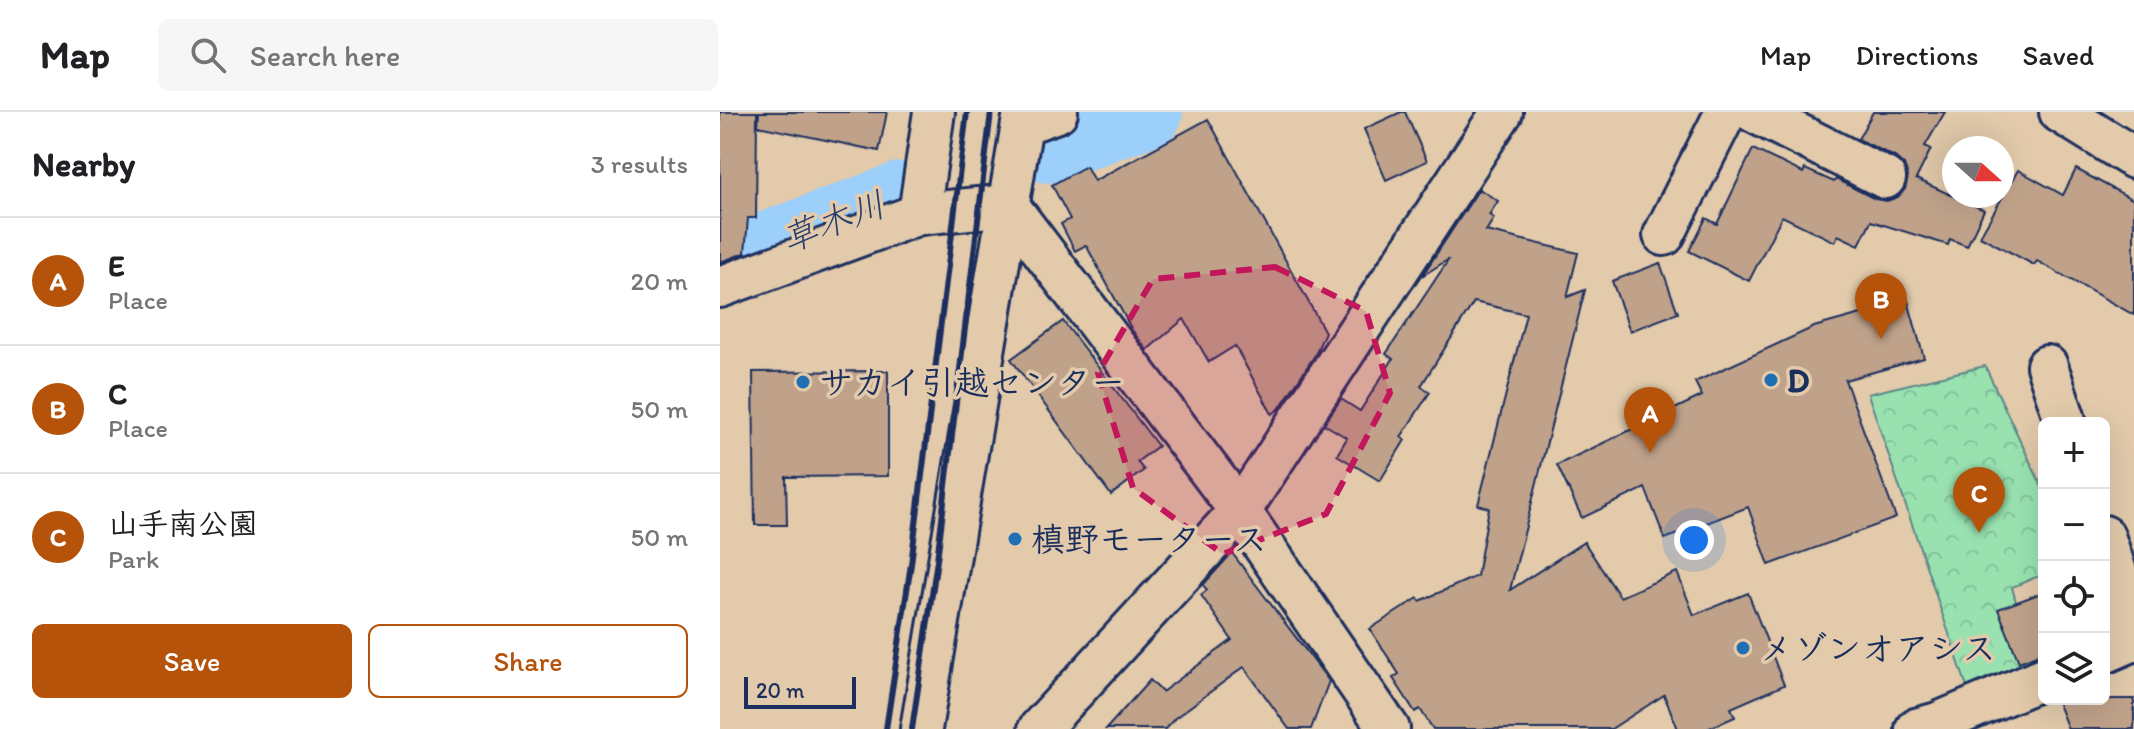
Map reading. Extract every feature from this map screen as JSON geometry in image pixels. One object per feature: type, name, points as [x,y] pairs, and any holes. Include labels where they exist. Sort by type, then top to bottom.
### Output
[{"type":"street","points":[[919,214],[934,112]]},
{"type":"street","points":[[1039,729],[1240,511],[1502,112]]},
{"type":"street","points":[[1664,235],[1726,112]]},
{"type":"street","points":[[1754,112],[1885,178]]},
{"type":"street","points":[[2060,112],[2134,158]]},
{"type":"street","points":[[921,729],[1008,205],[1035,116]]},
{"type":"street","points":[[720,287],[919,214],[1008,205]]},
{"type":"street","points":[[1008,205],[1240,511],[1389,729]]},
{"type":"street","points":[[2047,366],[2064,417]]},
{"type":"street","points":[[2110,554],[2134,625]]},
{"type":"street","points":[[2110,650],[2134,640]]},
{"type":"street","points":[[1916,729],[1938,723],[2038,681]]},
{"type":"highlighted area","points":[[1275,267],[1366,311],[1390,393],[1326,514],[1223,554],[1133,488],[1098,373],[1153,279]]},
{"type":"green space","points":[[1985,366],[2038,478],[2038,576],[2012,587],[2032,662],[1968,690],[1868,394]]},
{"type":"building","points":[[720,112],[757,112],[756,218],[748,218],[745,253],[720,262]]},
{"type":"building","points":[[759,112],[887,112],[879,151],[758,126]]},
{"type":"building","points":[[1405,112],[1427,161],[1386,180],[1364,129]]},
{"type":"building","points":[[1873,112],[1945,112],[1925,146],[1931,149],[1916,179],[1942,191],[1942,208],[1984,210],[1967,246],[1950,239],[1948,245],[1871,221],[1859,245],[1838,235],[1835,242],[1782,216],[1749,281],[1689,251],[1706,218],[1717,224],[1753,149],[1803,173],[1805,169],[1834,182],[1836,179],[1875,199],[1887,201],[1898,197],[1905,189],[1908,177],[1904,165],[1895,157],[1858,139]]},
{"type":"building","points":[[1208,119],[1325,332],[1315,355],[1279,409],[1272,414],[1235,346],[1209,362],[1184,319],[1147,350],[1132,330],[1086,245],[1075,251],[1061,224],[1070,219],[1052,185],[1086,166],[1094,181]]},
{"type":"building","points":[[2076,169],[2134,200],[2134,315],[2037,261],[2034,265],[1980,236],[1996,208],[2014,208],[2014,177],[2018,170],[2063,195]]},
{"type":"building","points":[[1479,189],[1498,201],[1489,215],[1494,218],[1486,231],[1578,253],[1567,297],[1585,290],[1510,590],[1584,542],[1620,597],[1677,572],[1694,615],[1748,593],[1784,685],[1731,708],[1735,717],[1707,729],[1678,729],[1664,695],[1611,729],[1433,729],[1420,709],[1415,712],[1393,678],[1399,674],[1370,629],[1418,598],[1420,601],[1477,576],[1489,508],[1478,505],[1526,314],[1474,302],[1421,386],[1430,392],[1401,437],[1405,440],[1380,481],[1337,455],[1347,438],[1324,424],[1341,399],[1360,411],[1393,359],[1386,354],[1449,259],[1422,276]]},
{"type":"building","points":[[1660,263],[1678,313],[1630,331],[1612,281]]},
{"type":"building","points":[[1908,301],[1924,358],[1845,380],[1896,518],[1769,565],[1748,507],[1665,539],[1645,488],[1582,518],[1557,465],[1702,396],[1695,382],[1814,327]]},
{"type":"building","points":[[1063,321],[1158,446],[1137,462],[1144,470],[1111,495],[1011,359]]},
{"type":"building","points":[[888,371],[888,476],[786,477],[787,525],[755,525],[753,372]]},
{"type":"building","points":[[1232,553],[1329,681],[1311,729],[1289,729],[1244,667],[1175,718],[1165,729],[1106,729],[1150,680],[1162,692],[1232,640],[1201,595],[1207,590],[1203,585]]},
{"type":"building","points":[[2038,594],[2038,654],[2019,662],[1998,609]]},
{"type":"building","points":[[2110,699],[2134,699],[2134,729],[2068,729],[2058,705],[2110,705]]},
{"type":"waterway","name":"草木川","points":[[1048,149],[1149,112]]},
{"type":"waterway","name":"草木川","points":[[720,263],[900,196]]},
{"type":"railway","points":[[886,729],[911,564],[967,112]]},
{"type":"railway","points":[[912,729],[937,560],[991,112]]},
{"type":"place","name":"C","points":[[1881,339]]},
{"type":"place","name":"D","points":[[1771,380]]},
{"type":"place","name":"サカイ引越センター","points":[[803,382]]},
{"type":"place","name":"E","points":[[1650,453]]},
{"type":"place","name":"山手南公園","points":[[1979,533]]},
{"type":"place","name":"槙野モータース","points":[[1015,539]]},
{"type":"place","name":"メゾンオアシス","points":[[1743,648]]}]
